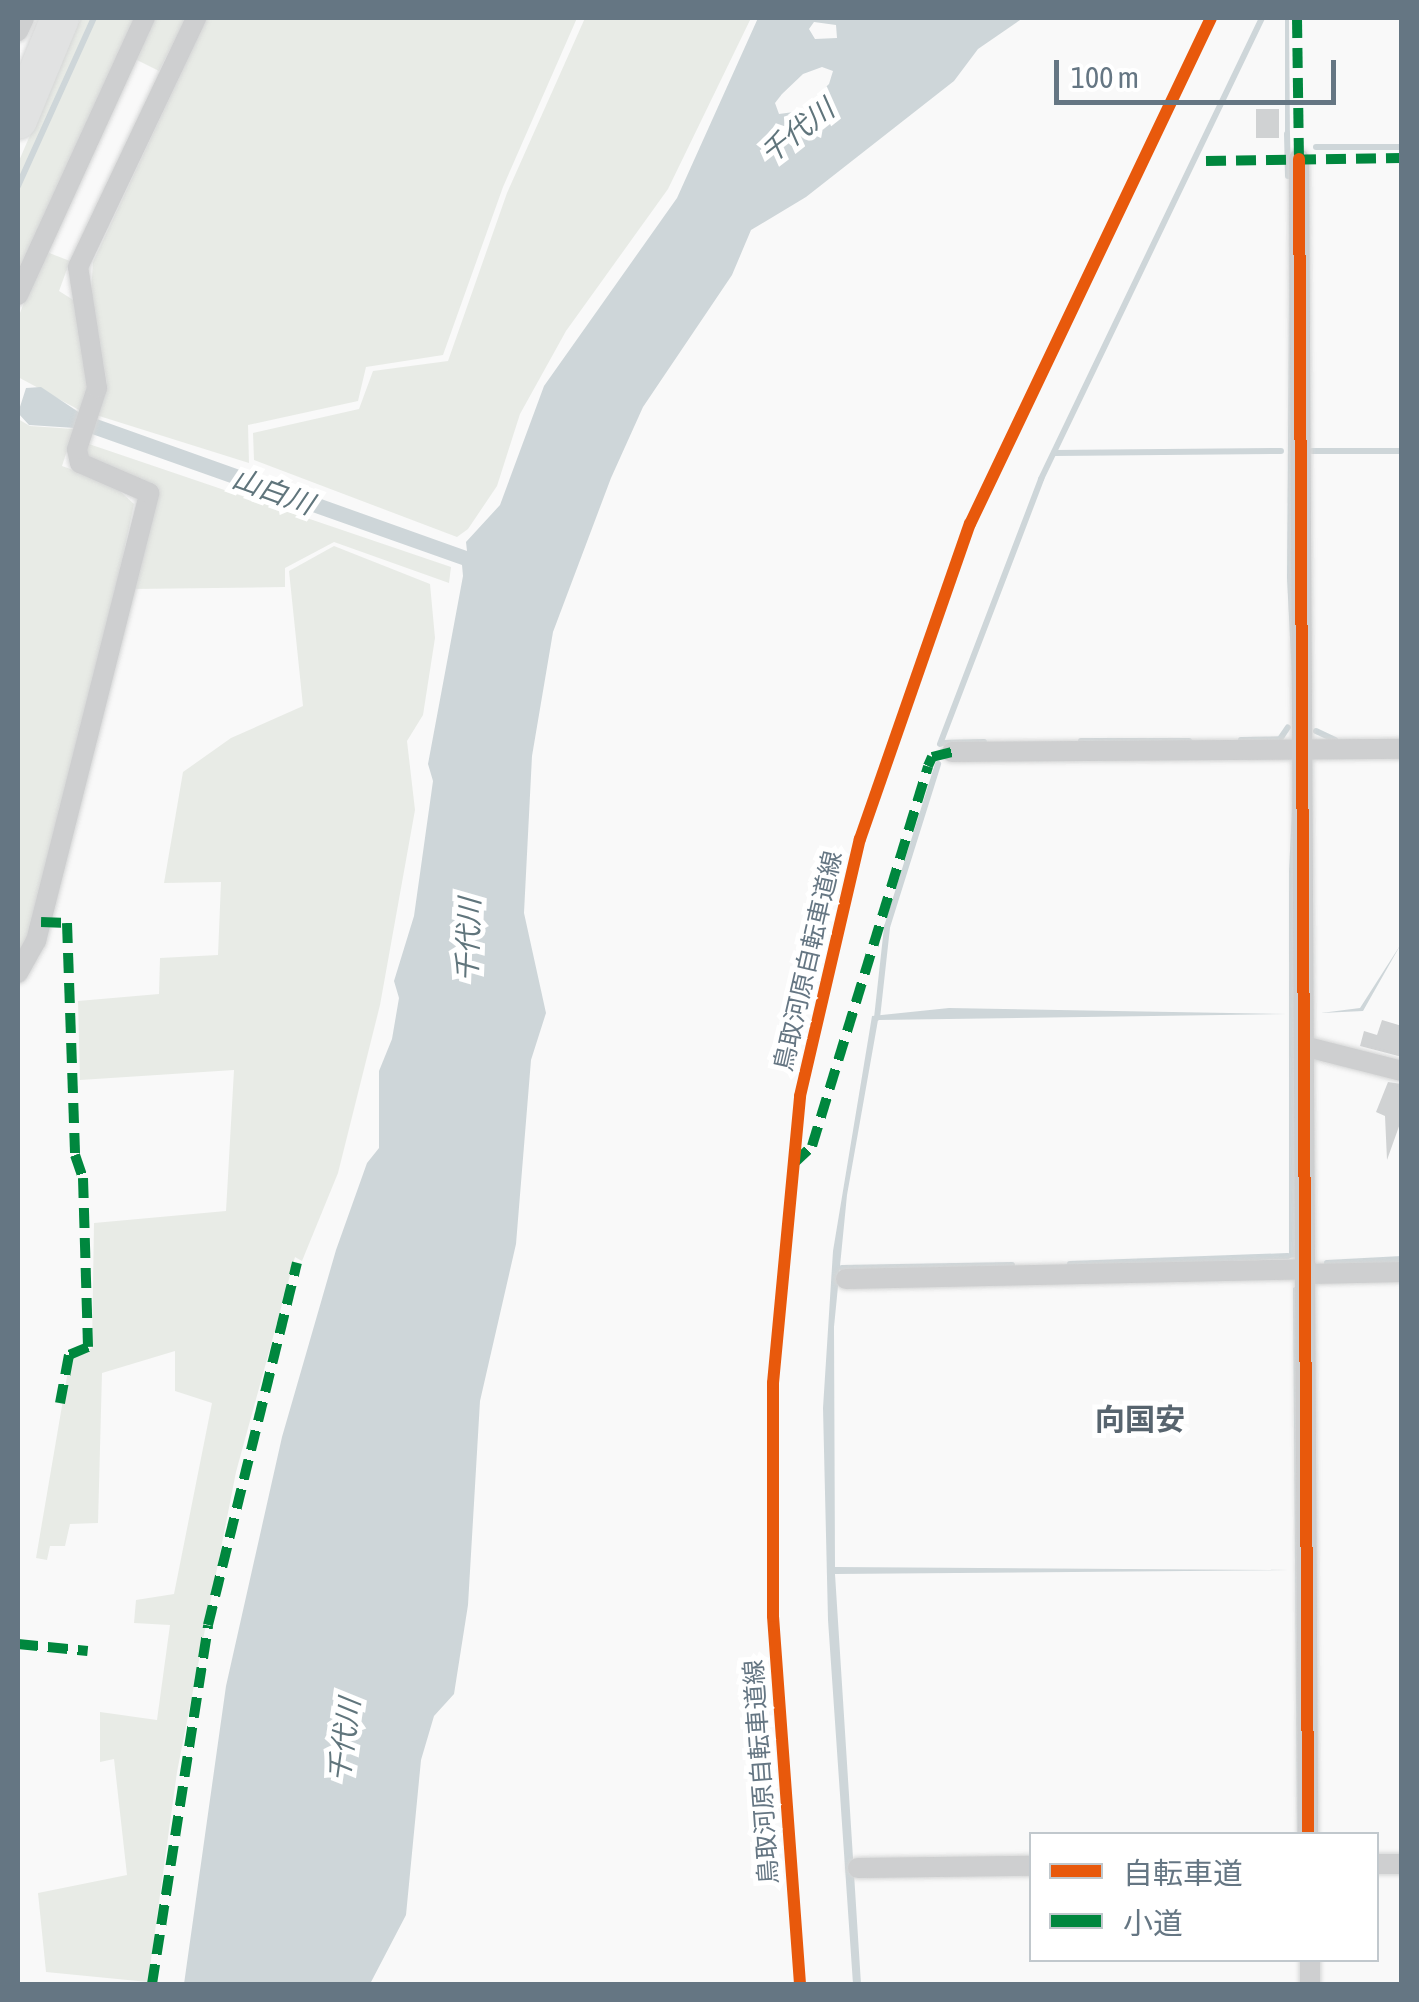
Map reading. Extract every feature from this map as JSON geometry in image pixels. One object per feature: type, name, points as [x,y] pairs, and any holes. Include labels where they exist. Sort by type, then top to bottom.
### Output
[{"type":"highway","points":[[18,120],[60,18]]},
{"type":"street","points":[[18,32],[24,18]]},
{"type":"street","points":[[18,295],[145,18]]},
{"type":"street","points":[[18,973],[36,941],[149,493],[80,462],[82,432],[97,388],[78,266],[196,18]]},
{"type":"street","points":[[1300,159],[1308,1832]]},
{"type":"street","points":[[952,752],[1402,750]]},
{"type":"street","points":[[1307,1047],[1402,1071]]},
{"type":"street","points":[[846,1279],[1402,1272]]},
{"type":"street","points":[[858,1868],[1029,1866]]},
{"type":"shaded area","points":[[81,18],[136,18],[18,274],[18,163]]},
{"type":"shaded area","points":[[154,18],[186,18],[159,71],[133,58]]},
{"type":"shaded area","points":[[207,18],[577,18],[503,187],[443,355],[366,367],[358,401],[248,425],[249,463],[96,415],[107,383],[91,294],[93,262]]},
{"type":"shaded area","points":[[585,18],[751,18],[668,189],[566,331],[520,414],[497,486],[468,529],[457,537],[254,460],[253,433],[359,409],[373,371],[448,361],[507,193]]},
{"type":"shaded area","points":[[44,251],[70,261],[59,291],[75,301],[90,387],[81,411],[18,377],[18,318]]},
{"type":"shaded area","points":[[18,419],[30,426],[74,429],[62,466],[112,484],[134,504],[101,659],[28,942],[18,960]]},
{"type":"shaded area","points":[[86,443],[451,567],[449,583],[334,542],[285,568],[285,587],[133,589],[155,491],[87,456]]},
{"type":"shaded area","points":[[334,546],[430,584],[435,638],[423,715],[407,741],[415,810],[380,1005],[338,1173],[302,1261],[295,1257],[236,1472],[177,1772],[148,1982],[46,1972],[38,1893],[127,1875],[114,1759],[100,1762],[100,1712],[157,1720],[170,1625],[134,1623],[136,1600],[174,1594],[212,1403],[175,1391],[175,1351],[102,1373],[98,1523],[70,1524],[65,1546],[50,1546],[47,1560],[36,1558],[70,1359],[92,1348],[94,1223],[226,1211],[234,1070],[80,1080],[78,1001],[159,994],[160,958],[218,955],[221,882],[164,883],[183,772],[231,738],[303,706],[289,571]]},
{"type":"water","points":[[758,18],[1023,18],[978,49],[954,81],[806,197],[751,230],[732,275],[643,407],[611,478],[553,632],[532,756],[524,913],[546,1013],[531,1060],[516,1244],[480,1401],[468,1605],[454,1694],[434,1716],[421,1760],[406,1915],[370,1984],[184,1984],[226,1686],[282,1437],[336,1250],[367,1163],[379,1148],[379,1071],[392,1039],[399,998],[394,981],[414,916],[433,781],[428,764],[462,565],[75,428],[29,425],[18,413],[26,388],[41,387],[80,413],[467,551],[466,542],[500,505],[544,386],[677,198]],"holes":[[[814,22],[836,25],[837,38],[815,39],[809,29]],[[822,67],[833,71],[829,84],[801,111],[779,114],[775,103],[782,94],[803,74]]]},
{"type":"water","points":[[1285,18],[1289,18],[1290,142],[1285,142]]},
{"type":"water","points":[[1290,172],[1295,735],[1287,578]]},
{"type":"water","points":[[1294,767],[1297,1257],[1289,1258],[1289,872]]},
{"type":"water","points":[[1401,944],[1363,1011],[1321,1013],[1360,1008]]},
{"type":"water","points":[[949,1008],[1287,1014],[878,1020],[847,1195],[834,1327],[835,1567],[1289,1570],[835,1574],[861,1984],[853,1984],[828,1620],[823,1408],[833,1251],[872,1016]]},
{"type":"water","points":[[1299,1285],[1302,1832],[1297,1832],[1293,1288]]},
{"type":"building","points":[[1256,109],[1279,109],[1279,138],[1256,138]]},
{"type":"building","points":[[1382,1020],[1402,1026],[1402,1057],[1360,1046],[1364,1031],[1377,1035]]},
{"type":"building","points":[[1388,1082],[1402,1084],[1402,1118],[1387,1160],[1385,1116],[1376,1112]]},
{"type":"waterway","points":[[18,186],[94,18]]},
{"type":"waterway","points":[[940,744],[1041,479],[1262,18]]},
{"type":"waterway","points":[[1287,134],[1288,176]]},
{"type":"waterway","points":[[1316,147],[1402,147]]},
{"type":"waterway","points":[[1054,453],[1281,451]]},
{"type":"waterway","points":[[1312,451],[1402,451]]},
{"type":"waterway","points":[[1241,740],[1280,739],[1288,727]]},
{"type":"waterway","points":[[1316,731],[1335,740]]},
{"type":"waterway","points":[[1081,741],[1189,741]]},
{"type":"waterway","points":[[942,743],[984,742]]},
{"type":"waterway","points":[[877,1018],[887,927],[938,764]]},
{"type":"waterway","points":[[1070,1264],[1288,1256]]},
{"type":"waterway","points":[[1327,1263],[1402,1259]]},
{"type":"waterway","points":[[842,1268],[1012,1265]]},
{"type":"waterway","points":[[1402,1489],[1402,1495]]},
{"type":"marked path","points":[[1297,18],[1299,159]]},
{"type":"marked path","points":[[1206,161],[1402,158]]},
{"type":"marked path","points":[[793,1164],[812,1146],[928,766],[932,757],[952,752]]},
{"type":"marked path","points":[[41,922],[67,923],[75,1155],[83,1178],[88,1347],[69,1355],[60,1403]]},
{"type":"marked path","points":[[152,1984],[208,1625],[297,1263]]},
{"type":"marked path","points":[[18,1644],[88,1651]]},
{"type":"cycle path","name":"鳥取河原自転車道線","points":[[800,1984],[773,1616],[773,1383],[800,1096],[860,839],[970,524],[1211,18]]},
{"type":"cycle path","points":[[1299,159],[1308,1832]]},
{"type":"district","name":"向国安","points":[[1140,1419]]},
{"type":"water label","name":"千代川","points":[[797,131]]},
{"type":"water label","name":"山白川","points":[[273,491]]},
{"type":"water label","name":"千代川","points":[[468,940]]},
{"type":"water label","name":"千代川","points":[[344,1740]]}]
